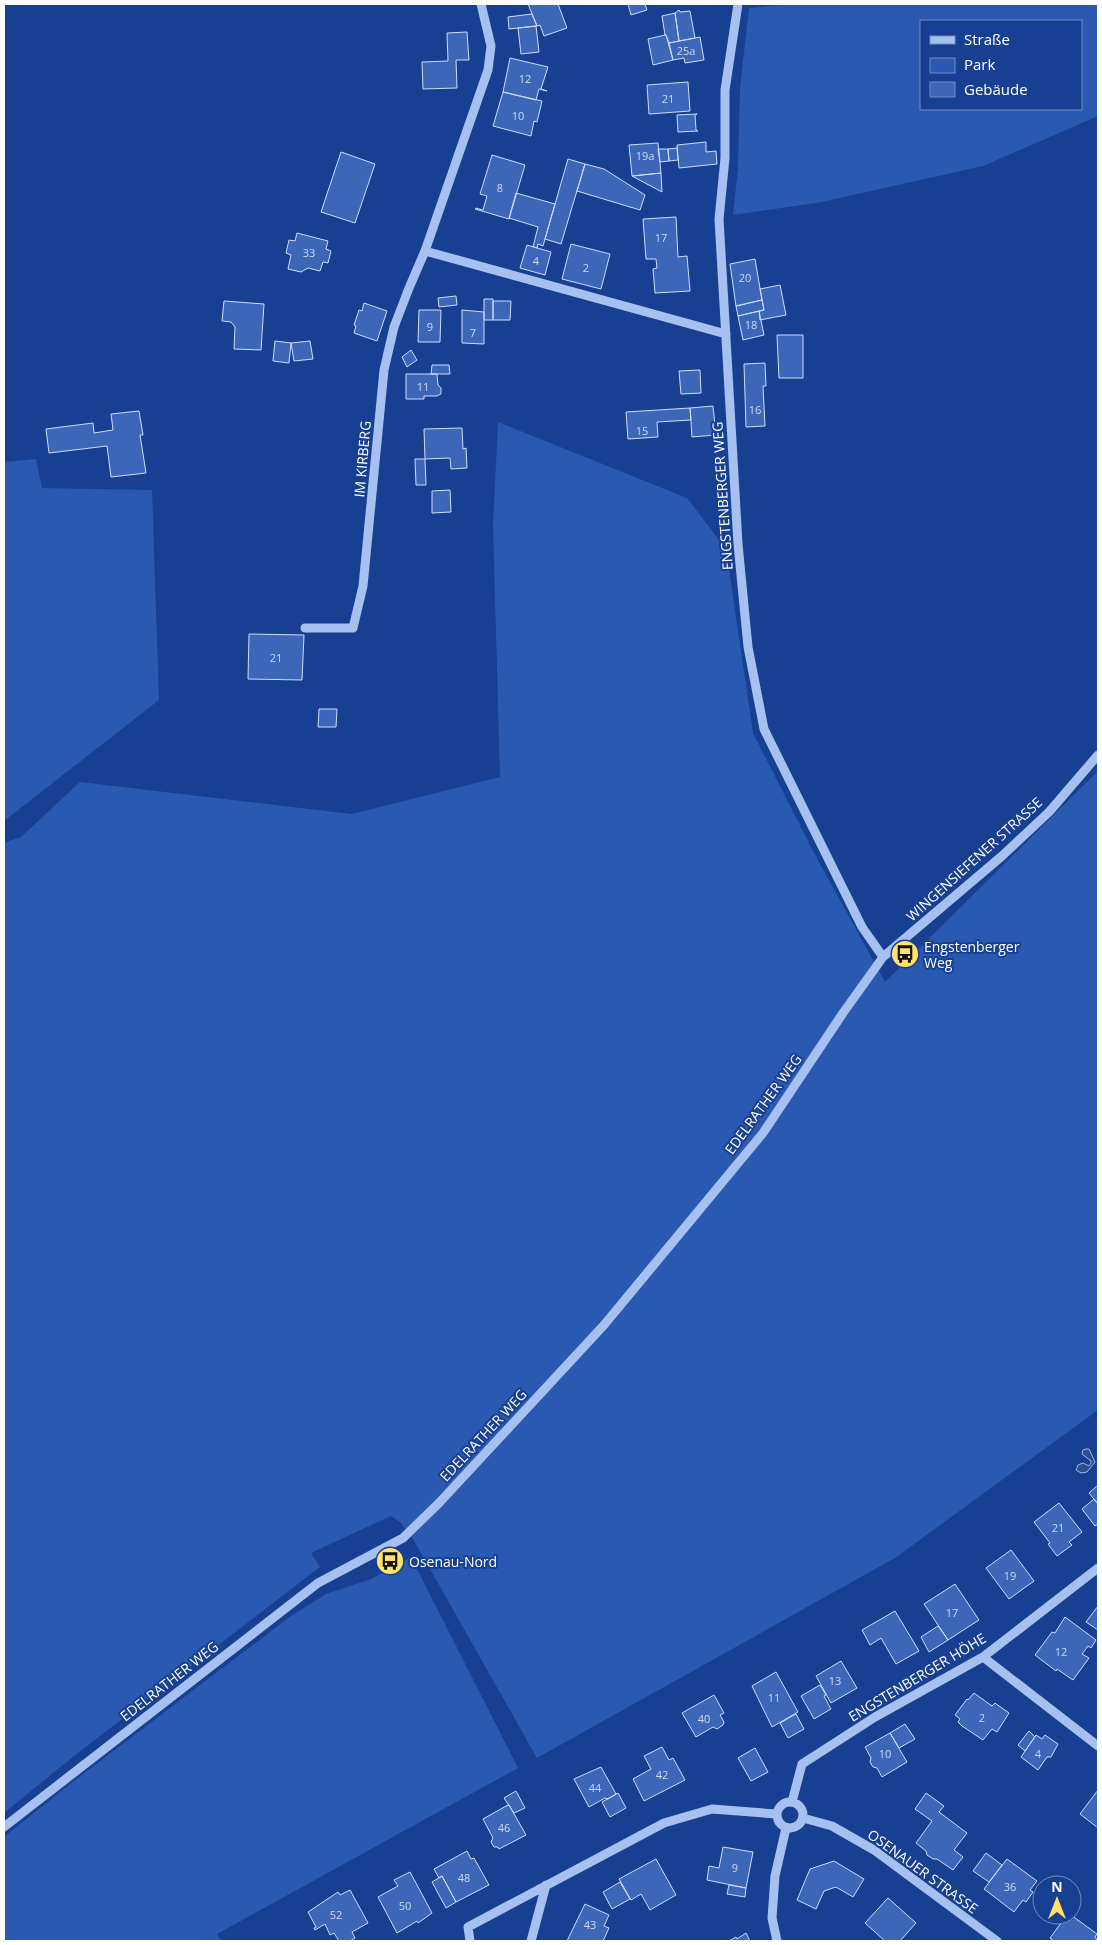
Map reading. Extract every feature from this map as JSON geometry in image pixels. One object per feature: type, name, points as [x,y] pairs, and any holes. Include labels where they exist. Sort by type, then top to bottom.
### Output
[{"type":"street","name":"IM KIRBERG","points":[[305,628],[353,628],[363,586],[384,370],[394,327],[408,288],[425,251],[488,70],[491,46],[481,4]]},
{"type":"street","name":"ENGSTENBERGER WEG","points":[[738,4],[725,90],[725,158],[719,219],[738,544],[748,647],[764,729],[862,927],[883,957]]},
{"type":"street","points":[[425,251],[726,334]]},
{"type":"street","name":"WINGENSIEFENER STRASSE","points":[[883,957],[1002,856],[1050,812],[1098,755]]},
{"type":"street","name":"EDELRATHER WEG","points":[[4,1827],[318,1583],[403,1538],[439,1503],[604,1325],[763,1133],[843,1013],[883,957]]},
{"type":"street","name":"ENGSTENBERGER HÖHE","points":[[792,1802],[802,1764],[875,1717],[982,1658],[1098,1568]]},
{"type":"street","points":[[982,1658],[1098,1746]]},
{"type":"street","points":[[792,1802],[802,1809],[803,1818],[797,1827],[786,1828],[777,1820],[776,1814],[782,1804],[792,1802]]},
{"type":"street","points":[[470,1941],[468,1927],[664,1823],[712,1809],[776,1814]]},
{"type":"street","name":"OSENAUER STRASSE","points":[[803,1818],[832,1826],[874,1850],[996,1941]]},
{"type":"street","points":[[777,1941],[772,1918],[775,1876],[786,1828]]},
{"type":"street","points":[[532,1941],[546,1886]]},
{"type":"green space","points":[[788,4],[1098,4],[1098,116],[983,166],[822,202],[733,215],[738,168],[740,88],[749,8]]},
{"type":"green space","points":[[498,422],[687,498],[726,549],[753,733],[813,851],[885,982],[1098,771],[1098,1410],[895,1558],[537,1758],[413,1539],[400,1522],[391,1516],[311,1553],[320,1567],[74,1756],[4,1813],[4,843],[21,837],[80,782],[352,814],[500,777],[493,526]]},
{"type":"green space","points":[[36,459],[42,488],[152,490],[159,700],[4,821],[4,462]]},
{"type":"green space","points":[[411,1557],[518,1768],[217,1934],[221,1941],[4,1941],[4,1837],[74,1781],[291,1616],[326,1594],[371,1579]]},
{"type":"shaded area","points":[[1089,1449],[1095,1462],[1087,1472],[1081,1473],[1076,1470],[1078,1465],[1083,1463],[1089,1466],[1091,1463],[1082,1454],[1083,1450]]},
{"type":"building","points":[[528,4],[558,4],[567,28],[544,36],[540,25],[537,26]]},
{"type":"building","points":[[628,4],[645,4],[647,10],[631,15]]},
{"type":"building","points":[[679,10],[680,12],[690,11],[695,38],[679,41],[675,13]]},
{"type":"building","points":[[675,13],[679,41],[669,43],[665,35],[662,16]]},
{"type":"building","points":[[532,14],[537,26],[509,29],[508,17]]},
{"type":"building","points":[[536,26],[539,52],[521,54],[518,28]]},
{"type":"building","points":[[467,32],[469,60],[456,60],[457,88],[423,89],[422,62],[448,61],[447,33]]},
{"type":"building","points":[[666,35],[673,60],[653,65],[648,39]]},
{"type":"building","points":[[700,37],[704,60],[685,63],[684,58],[673,60],[669,43]]},
{"type":"building","points":[[510,58],[548,67],[541,89],[547,91],[539,89],[536,100],[503,92]]},
{"type":"building","points":[[688,82],[690,111],[649,114],[647,85]]},
{"type":"building","points":[[503,92],[542,101],[537,122],[534,121],[531,136],[493,126]]},
{"type":"building","points":[[697,114],[695,115],[696,130],[698,131],[678,132],[677,115]]},
{"type":"building","points":[[706,142],[706,152],[716,151],[717,164],[679,168],[677,145]]},
{"type":"building","points":[[658,143],[661,173],[632,176],[629,145]]},
{"type":"building","points":[[677,148],[678,160],[669,161],[668,149]]},
{"type":"building","points":[[658,149],[668,149],[669,161],[660,162]]},
{"type":"building","points":[[341,152],[375,164],[355,223],[321,212]]},
{"type":"building","points":[[492,155],[525,165],[509,219],[475,209],[483,210],[487,196],[480,194]]},
{"type":"building","points":[[568,159],[585,164],[561,244],[545,239]]},
{"type":"building","points":[[585,164],[604,169],[645,195],[640,210],[577,191]]},
{"type":"building","points":[[661,173],[662,192],[632,176]]},
{"type":"building","points":[[516,193],[555,204],[543,246],[538,244],[537,248],[533,247],[538,227],[509,218]]},
{"type":"building","points":[[676,217],[678,257],[687,256],[690,291],[655,293],[653,269],[657,268],[656,259],[646,259],[643,219]]},
{"type":"building","points":[[297,233],[328,241],[326,249],[331,251],[328,263],[323,262],[320,271],[308,268],[301,272],[288,269],[291,255],[286,253],[289,240],[295,241]]},
{"type":"building","points":[[571,244],[610,254],[601,289],[562,279]]},
{"type":"building","points":[[527,245],[551,252],[545,275],[520,268]]},
{"type":"building","points":[[755,259],[762,300],[736,306],[730,264]]},
{"type":"building","points":[[780,285],[786,315],[760,320],[759,311],[764,310],[760,289]]},
{"type":"building","points":[[456,296],[457,305],[439,307],[438,298]]},
{"type":"building","points":[[484,299],[493,299],[493,320],[484,320]]},
{"type":"building","points":[[762,300],[764,310],[738,316],[736,306]]},
{"type":"building","points":[[224,301],[264,304],[261,350],[234,349],[235,327],[231,322],[222,321]]},
{"type":"building","points":[[493,301],[511,301],[510,320],[493,320]]},
{"type":"building","points":[[364,303],[387,311],[377,341],[354,333],[356,326],[354,325],[359,310],[362,311]]},
{"type":"building","points":[[419,310],[441,310],[440,342],[418,342]]},
{"type":"building","points":[[462,310],[484,312],[484,344],[462,343]]},
{"type":"building","points":[[759,311],[764,335],[743,340],[738,316]]},
{"type":"building","points":[[777,335],[803,335],[803,378],[779,378]]},
{"type":"building","points":[[275,341],[291,343],[289,363],[273,361]]},
{"type":"building","points":[[310,341],[313,359],[294,361],[291,343]]},
{"type":"building","points":[[411,350],[417,360],[407,367],[402,357]]},
{"type":"building","points":[[765,363],[766,386],[763,386],[765,426],[746,427],[744,364]]},
{"type":"building","points":[[432,365],[449,365],[450,374],[431,374]]},
{"type":"building","points":[[700,370],[701,393],[681,394],[679,371]]},
{"type":"building","points":[[406,374],[437,374],[441,394],[437,396],[424,396],[424,399],[406,399]]},
{"type":"building","points":[[713,406],[716,435],[692,437],[690,408]]},
{"type":"building","points":[[690,408],[691,420],[657,422],[658,437],[628,439],[626,412]]},
{"type":"building","points":[[139,411],[143,435],[140,435],[146,473],[111,477],[107,446],[49,453],[46,429],[93,423],[94,433],[113,430],[111,414]]},
{"type":"building","points":[[462,428],[463,449],[466,448],[467,468],[451,469],[450,458],[425,459],[424,429]]},
{"type":"building","points":[[415,459],[425,459],[426,485],[416,485]]},
{"type":"building","points":[[450,490],[451,512],[432,513],[432,491]]},
{"type":"building","points":[[249,634],[304,635],[302,680],[248,679]]},
{"type":"building","points":[[319,709],[337,709],[336,727],[318,727]]},
{"type":"building","points":[[1098,1485],[1098,1504],[1089,1493]]},
{"type":"building","points":[[1094,1499],[1098,1504],[1098,1524],[1095,1526],[1082,1509]]},
{"type":"building","points":[[1059,1503],[1082,1532],[1069,1542],[1072,1545],[1057,1556],[1034,1522]]},
{"type":"building","points":[[1011,1550],[1034,1581],[1009,1599],[986,1568]]},
{"type":"building","points":[[955,1584],[979,1620],[948,1640],[924,1604]]},
{"type":"building","points":[[1098,1606],[1098,1630],[1086,1622]]},
{"type":"building","points":[[895,1611],[919,1651],[896,1664],[881,1638],[870,1645],[862,1630]]},
{"type":"building","points":[[1065,1617],[1096,1640],[1091,1648],[1088,1646],[1082,1654],[1089,1658],[1073,1680],[1057,1669],[1056,1671],[1035,1655],[1052,1632],[1055,1633]]},
{"type":"building","points":[[938,1626],[948,1640],[929,1652],[921,1637]]},
{"type":"building","points":[[841,1661],[857,1688],[831,1703],[816,1676]]},
{"type":"building","points":[[776,1672],[798,1712],[772,1727],[752,1686]]},
{"type":"building","points":[[820,1685],[831,1709],[814,1719],[801,1696]]},
{"type":"building","points":[[974,1693],[992,1706],[995,1703],[1009,1713],[997,1732],[992,1729],[983,1740],[962,1726],[958,1722],[960,1719],[955,1715]]},
{"type":"building","points":[[714,1695],[724,1713],[720,1715],[724,1722],[723,1725],[717,1729],[713,1727],[696,1737],[682,1713]]},
{"type":"building","points":[[796,1714],[804,1729],[788,1738],[780,1723]]},
{"type":"building","points":[[905,1724],[915,1739],[899,1748],[890,1733]]},
{"type":"building","points":[[1029,1731],[1035,1737],[1025,1751],[1018,1745]]},
{"type":"building","points":[[890,1733],[907,1762],[882,1777],[877,1768],[873,1767],[870,1762],[871,1758],[865,1747]]},
{"type":"building","points":[[1036,1735],[1042,1739],[1045,1735],[1058,1744],[1051,1757],[1047,1757],[1038,1770],[1021,1757]]},
{"type":"building","points":[[662,1747],[669,1760],[673,1758],[685,1780],[644,1801],[633,1779],[651,1769],[644,1756]]},
{"type":"building","points":[[755,1748],[768,1772],[751,1781],[738,1758]]},
{"type":"building","points":[[601,1767],[616,1794],[589,1807],[574,1779]]},
{"type":"building","points":[[1098,1790],[1098,1828],[1080,1814]]},
{"type":"building","points":[[516,1791],[525,1808],[514,1813],[504,1798]]},
{"type":"building","points":[[618,1793],[626,1808],[610,1817],[602,1802]]},
{"type":"building","points":[[926,1793],[944,1806],[939,1812],[967,1833],[954,1850],[963,1857],[953,1870],[937,1859],[927,1855],[926,1851],[916,1843],[932,1821],[915,1809]]},
{"type":"building","points":[[508,1805],[526,1835],[499,1849],[494,1847],[491,1842],[493,1838],[483,1819]]},
{"type":"building","points":[[723,1847],[753,1852],[746,1888],[707,1880],[709,1866],[719,1868]]},
{"type":"building","points":[[467,1851],[471,1859],[474,1858],[489,1885],[456,1902],[442,1876],[439,1878],[434,1869]]},
{"type":"building","points":[[986,1853],[1002,1865],[989,1882],[973,1871]]},
{"type":"building","points":[[656,1859],[676,1895],[650,1910],[641,1894],[631,1900],[619,1879]]},
{"type":"building","points":[[1007,1859],[1032,1877],[1032,1887],[1030,1890],[1032,1893],[1026,1902],[1023,1900],[1014,1912],[984,1889]]},
{"type":"building","points":[[834,1861],[864,1879],[853,1897],[836,1887],[824,1891],[816,1909],[797,1900],[810,1869]]},
{"type":"building","points":[[410,1872],[432,1913],[418,1923],[417,1921],[397,1933],[378,1897],[398,1886],[394,1880]]},
{"type":"building","points":[[442,1876],[456,1902],[446,1908],[432,1882]]},
{"type":"building","points":[[620,1882],[630,1899],[612,1909],[603,1892]]},
{"type":"building","points":[[729,1885],[746,1888],[745,1897],[727,1894]]},
{"type":"building","points":[[350,1890],[368,1923],[352,1932],[355,1938],[350,1941],[339,1941],[334,1933],[330,1935],[325,1924],[315,1930],[314,1928],[316,1927],[308,1912],[338,1892],[340,1895]]},
{"type":"building","points":[[888,1898],[916,1923],[900,1941],[885,1941],[865,1923]]},
{"type":"building","points":[[585,1904],[609,1915],[604,1926],[609,1928],[603,1941],[567,1941]]},
{"type":"building","points":[[1082,1923],[1097,1934],[1095,1937],[1098,1941],[1054,1941],[1050,1938],[1060,1925],[1082,1925]]},
{"type":"building","points":[[746,1933],[750,1941],[729,1941],[736,1937],[737,1939]]},
{"type":"place","name":"Engstenberger Weg","points":[[905,954]]},
{"type":"place","name":"Osenau-Nord","points":[[390,1561]]}]
